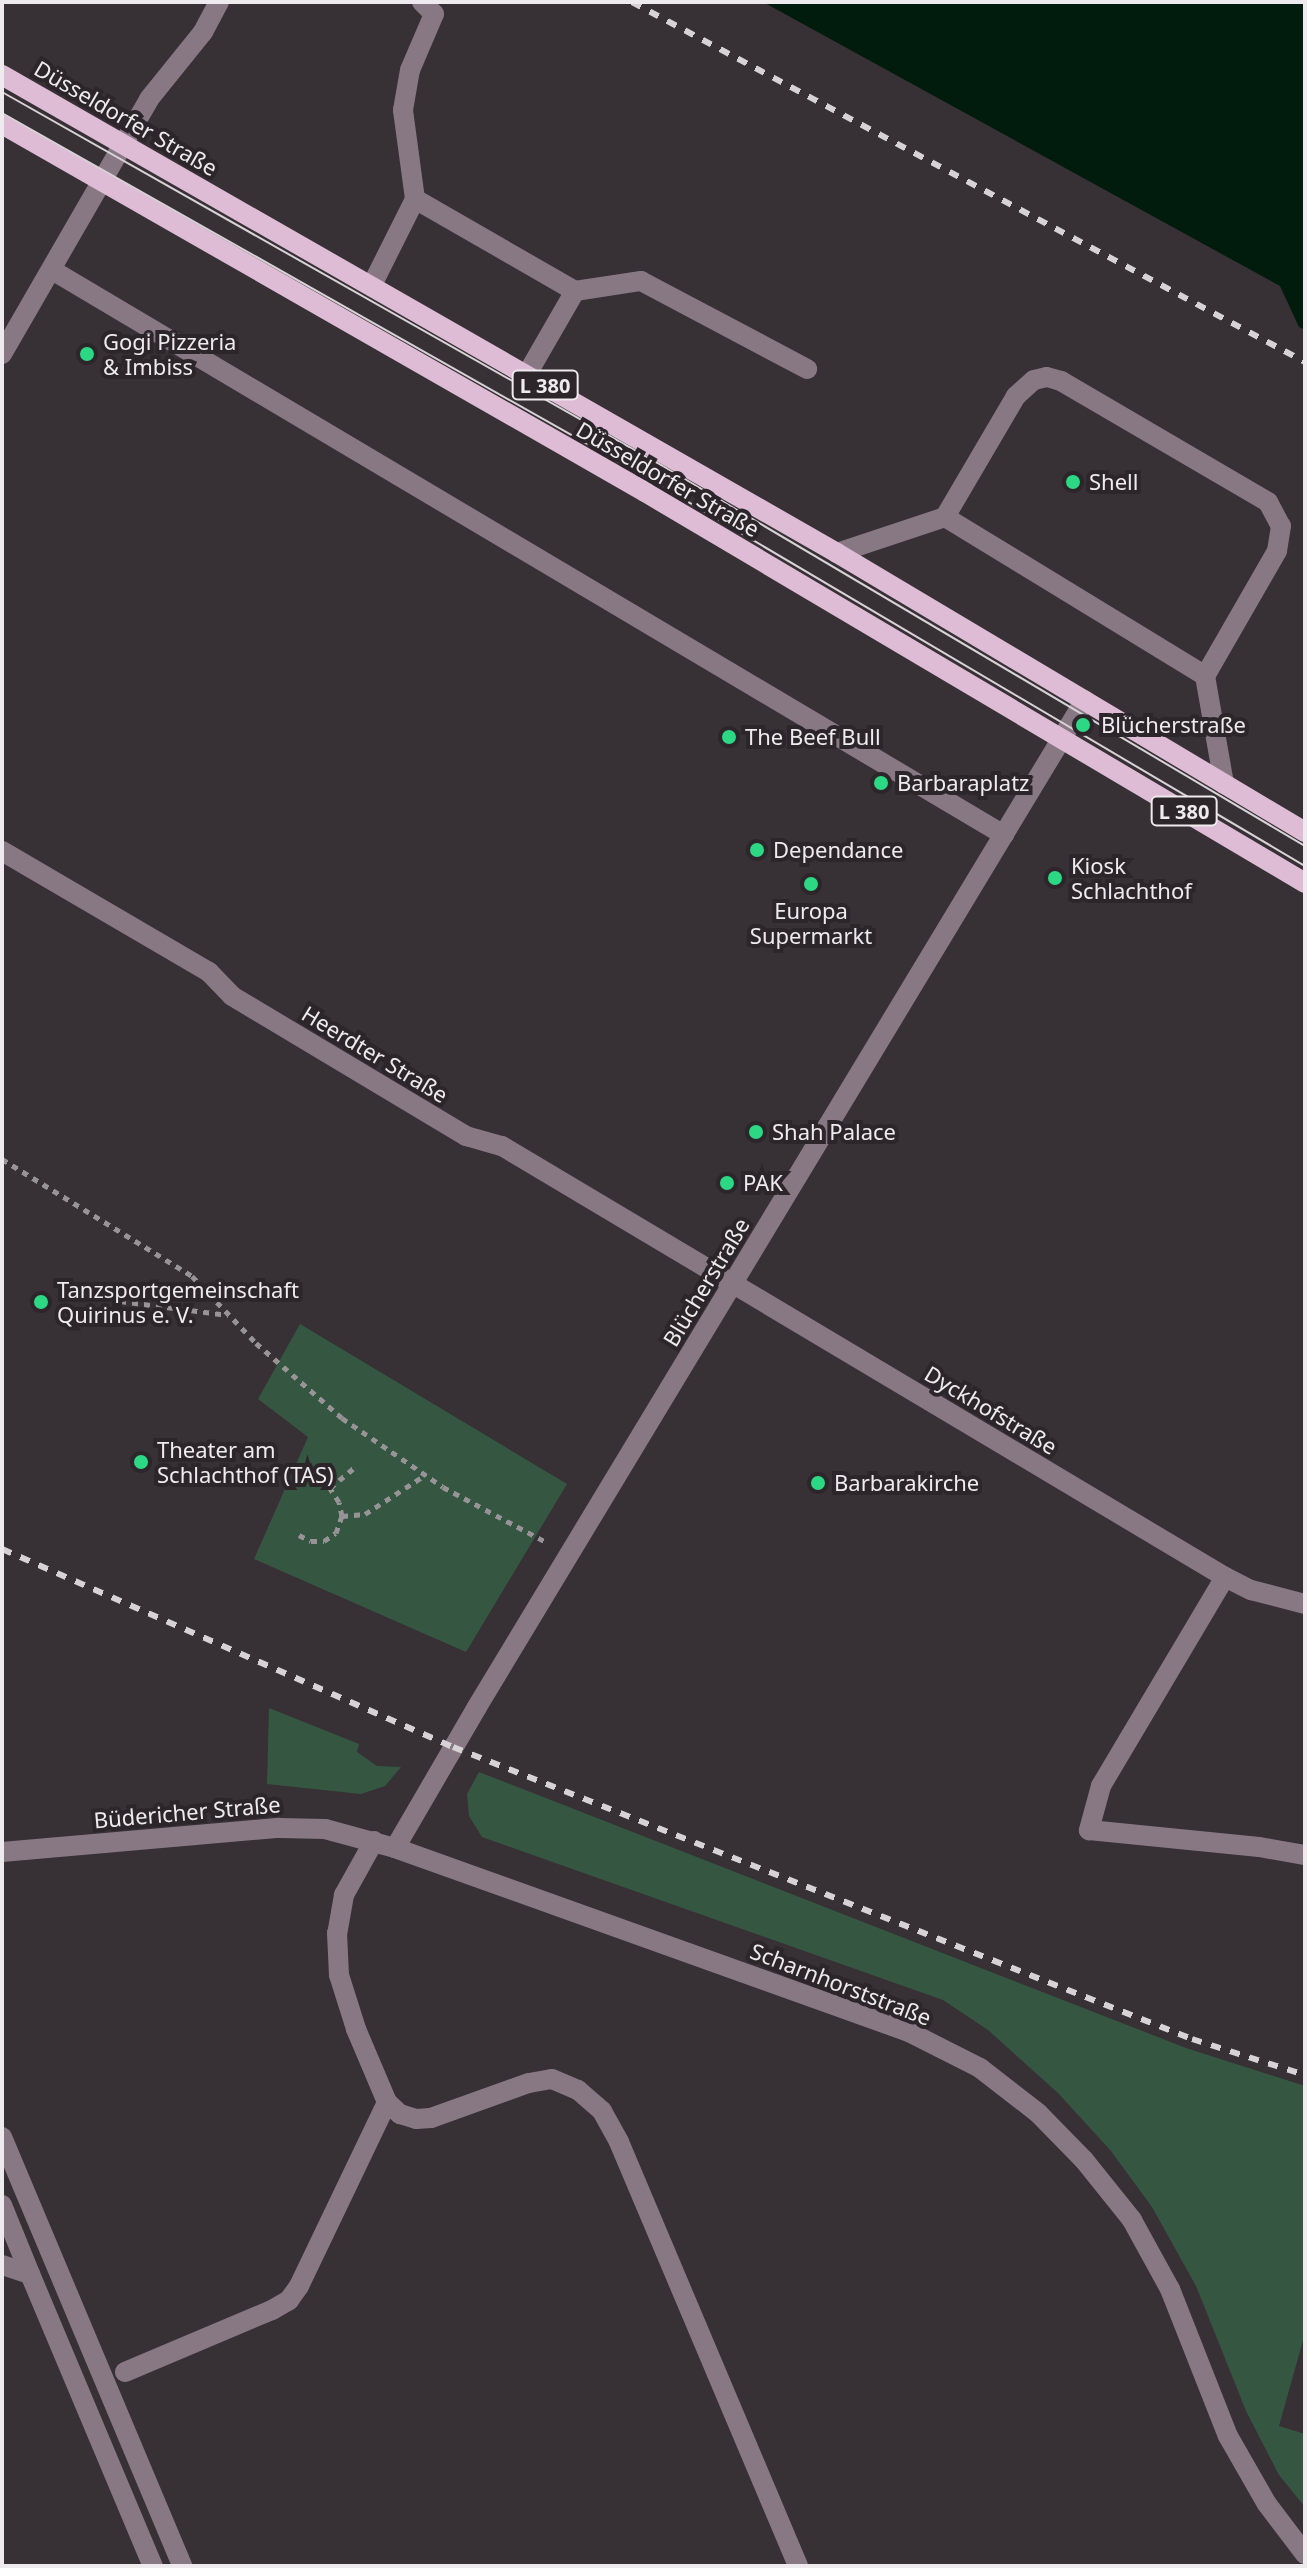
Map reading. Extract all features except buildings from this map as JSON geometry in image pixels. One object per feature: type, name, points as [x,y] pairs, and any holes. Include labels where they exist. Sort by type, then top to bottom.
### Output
[{"type":"main road","name":"Düsseldorfer Straße","points":[[2,75],[837,553],[1305,832]]},
{"type":"main road","name":"Düsseldorfer Straße","points":[[2,124],[102,184],[645,492],[1305,883]]},
{"type":"street","points":[[2,354],[149,99],[203,32],[219,2]]},
{"type":"street","points":[[372,285],[415,199],[403,110],[410,70],[434,14],[422,2]]},
{"type":"street","points":[[415,199],[575,291],[641,281],[807,369]]},
{"type":"street","points":[[52,270],[1004,835]]},
{"type":"street","points":[[527,374],[575,291]]},
{"type":"street","points":[[837,553],[945,517],[1016,396],[1034,380],[1047,377],[1061,381],[1268,502],[1281,526],[1277,551],[1205,676],[1224,784]]},
{"type":"street","points":[[945,517],[1205,676]]},
{"type":"street","name":"Blücherstraße","points":[[395,1848],[1085,700]]},
{"type":"street","name":"Heerdter Straße","points":[[2,851],[209,972],[232,996],[466,1136],[502,1146],[733,1284]]},
{"type":"street","name":"Dyckhofstraße","points":[[733,1284],[1225,1577],[1251,1590],[1305,1604]]},
{"type":"street","points":[[1225,1577],[1101,1786],[1089,1830],[1259,1847],[1305,1855]]},
{"type":"street","name":"Büdericher Straße","points":[[2,1852],[279,1828],[325,1829],[395,1848]]},
{"type":"street","points":[[374,1841],[344,1895],[337,1933],[339,1975],[356,2029],[387,2102],[408,2117],[431,2118],[529,2083],[552,2079],[578,2090],[602,2111],[619,2142],[798,2566]]},
{"type":"street","name":"Scharnhorststraße","points":[[395,1848],[909,2032],[980,2068],[1026,2104],[1084,2160],[1132,2220],[1170,2289],[1228,2436],[1267,2504],[1305,2554]]},
{"type":"street","points":[[125,2372],[289,2300],[299,2286],[387,2102]]},
{"type":"street","points":[[2,2137],[182,2566]]},
{"type":"street","points":[[2,2205],[153,2566]]},
{"type":"street","points":[[2,2265],[30,2274]]},
{"type":"path","points":[[2,1159],[192,1276],[229,1315],[342,1418],[425,1475],[569,1555]]},
{"type":"path","points":[[96,1293],[120,1301],[229,1315]]},
{"type":"path","points":[[299,1535],[311,1541],[324,1541],[336,1533],[342,1516],[339,1502],[330,1488],[355,1467]]},
{"type":"path","points":[[342,1516],[365,1514],[425,1475]]},
{"type":"shaded area","points":[[763,2],[1305,2],[1305,330],[1299,327],[1280,286]]},
{"type":"shaded area","points":[[300,1324],[567,1484],[466,1652],[254,1559],[308,1437],[258,1399]]},
{"type":"shaded area","points":[[269,1708],[359,1744],[357,1752],[377,1766],[401,1767],[385,1786],[361,1794],[267,1784]]},
{"type":"shaded area","points":[[479,1772],[1186,2048],[1305,2086],[1305,2333],[1279,2426],[1305,2434],[1305,2507],[1279,2475],[1246,2411],[1196,2286],[1152,2207],[1111,2151],[1058,2093],[988,2030],[943,2000],[482,1837],[469,1816],[467,1794]]},
{"type":"tram line","points":[[2,92],[661,465],[1305,846]]},
{"type":"tram line","points":[[2,113],[651,480],[1305,866]]},
{"type":"railway","points":[[632,2],[1305,362]]},
{"type":"railway","points":[[2,1549],[453,1747],[1192,2039],[1305,2075]]},
{"type":"place","name":"Gogi Pizzeria & Imbiss","points":[[87,354]]},
{"type":"place","name":"Shell","points":[[1073,482]]},
{"type":"place","name":"Blücherstraße","points":[[1083,725]]},
{"type":"place","name":"The Beef Bull","points":[[729,737]]},
{"type":"place","name":"Barbaraplatz","points":[[881,783]]},
{"type":"place","name":"Dependance","points":[[757,850]]},
{"type":"place","name":"Kiosk Schlachthof","points":[[1055,878]]},
{"type":"place","name":"Europa Supermarkt","points":[[811,884]]},
{"type":"place","name":"Shah Palace","points":[[756,1132]]},
{"type":"place","name":"PAK","points":[[727,1183]]},
{"type":"place","name":"Tanzsportgemeinschaft Quirinus e. V.","points":[[41,1302]]},
{"type":"place","name":"Theater am Schlachthof (TAS)","points":[[141,1462]]},
{"type":"place","name":"Barbarakirche","points":[[818,1483]]}]
